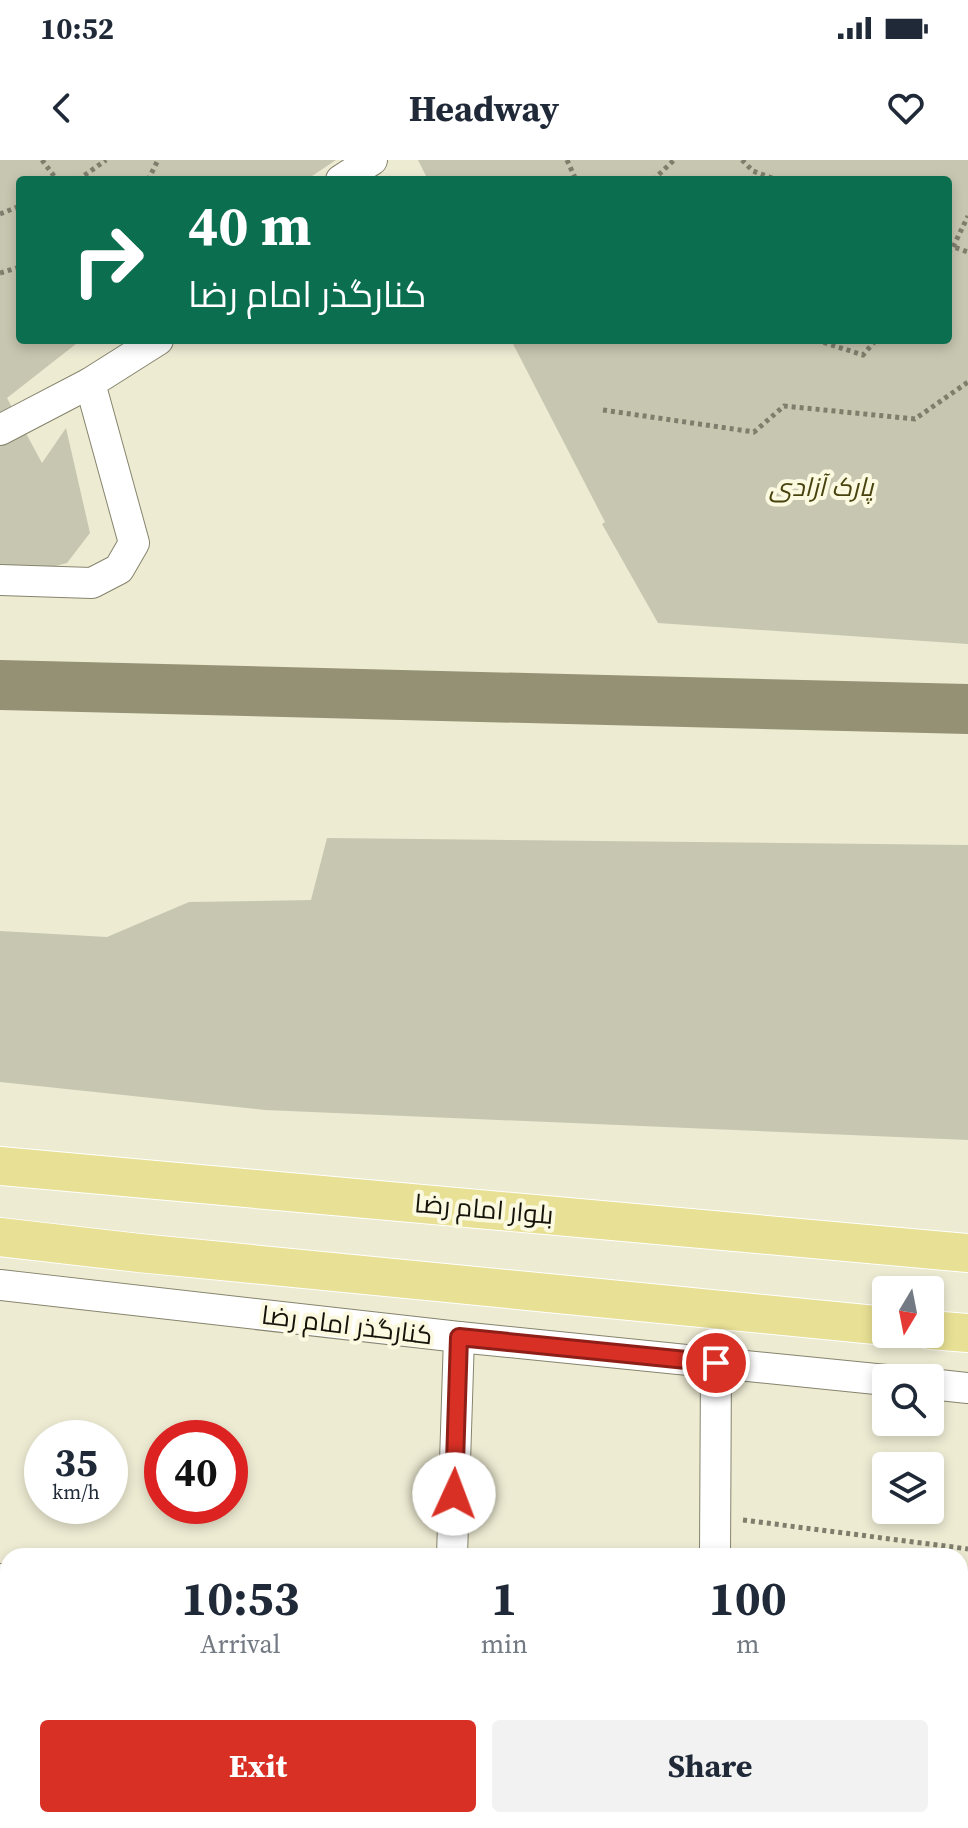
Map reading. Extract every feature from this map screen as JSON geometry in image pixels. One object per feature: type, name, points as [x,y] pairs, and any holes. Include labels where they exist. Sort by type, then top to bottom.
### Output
[{"type":"main road","name":"بلوار امام رضا","points":[[5,1164],[968,1253]]},
{"type":"main road","points":[[0,1237],[872,1325]]},
{"type":"main road","points":[[944,1331],[968,1333]]},
{"type":"street","points":[[347,176],[372,160]]},
{"type":"street","points":[[0,430],[90,383],[152,344]]},
{"type":"street","points":[[0,580],[92,583],[119,569],[134,543],[90,383]]},
{"type":"street","name":"کنارگذر امام رضا","points":[[1,1285],[459,1337],[872,1379]]},
{"type":"street","points":[[452,1548],[459,1337]]},
{"type":"street","points":[[715,1548],[716,1363]]},
{"type":"street","points":[[944,1385],[968,1388]]},
{"type":"path","points":[[84,176],[106,160]]},
{"type":"path","points":[[657,176],[674,160]]},
{"type":"path","points":[[742,160],[753,171],[766,176]]},
{"type":"path","points":[[952,244],[968,216]]},
{"type":"path","points":[[829,344],[863,355],[873,344]]},
{"type":"path","points":[[603,410],[754,432],[784,406],[915,419],[968,382]]},
{"type":"path","points":[[715,1516],[960,1548]]},
{"type":"green space","points":[[0,160],[336,160],[312,176],[16,176],[16,344],[76,344],[7,398],[42,463],[66,428],[90,533],[67,563],[37,571],[0,570]]},
{"type":"green space","name":"پارک آزادی","points":[[418,160],[968,160],[968,644],[658,623],[602,524],[605,522],[513,344],[952,344],[952,176],[426,176]]},
{"type":"green space","points":[[327,838],[968,845],[968,1140],[265,1110],[0,1082],[0,931],[107,937],[189,902],[311,900]]},
{"type":"waterway","points":[[0,685],[968,709]]},
{"type":"route","points":[[454,1494],[459,1337],[716,1363]]}]
